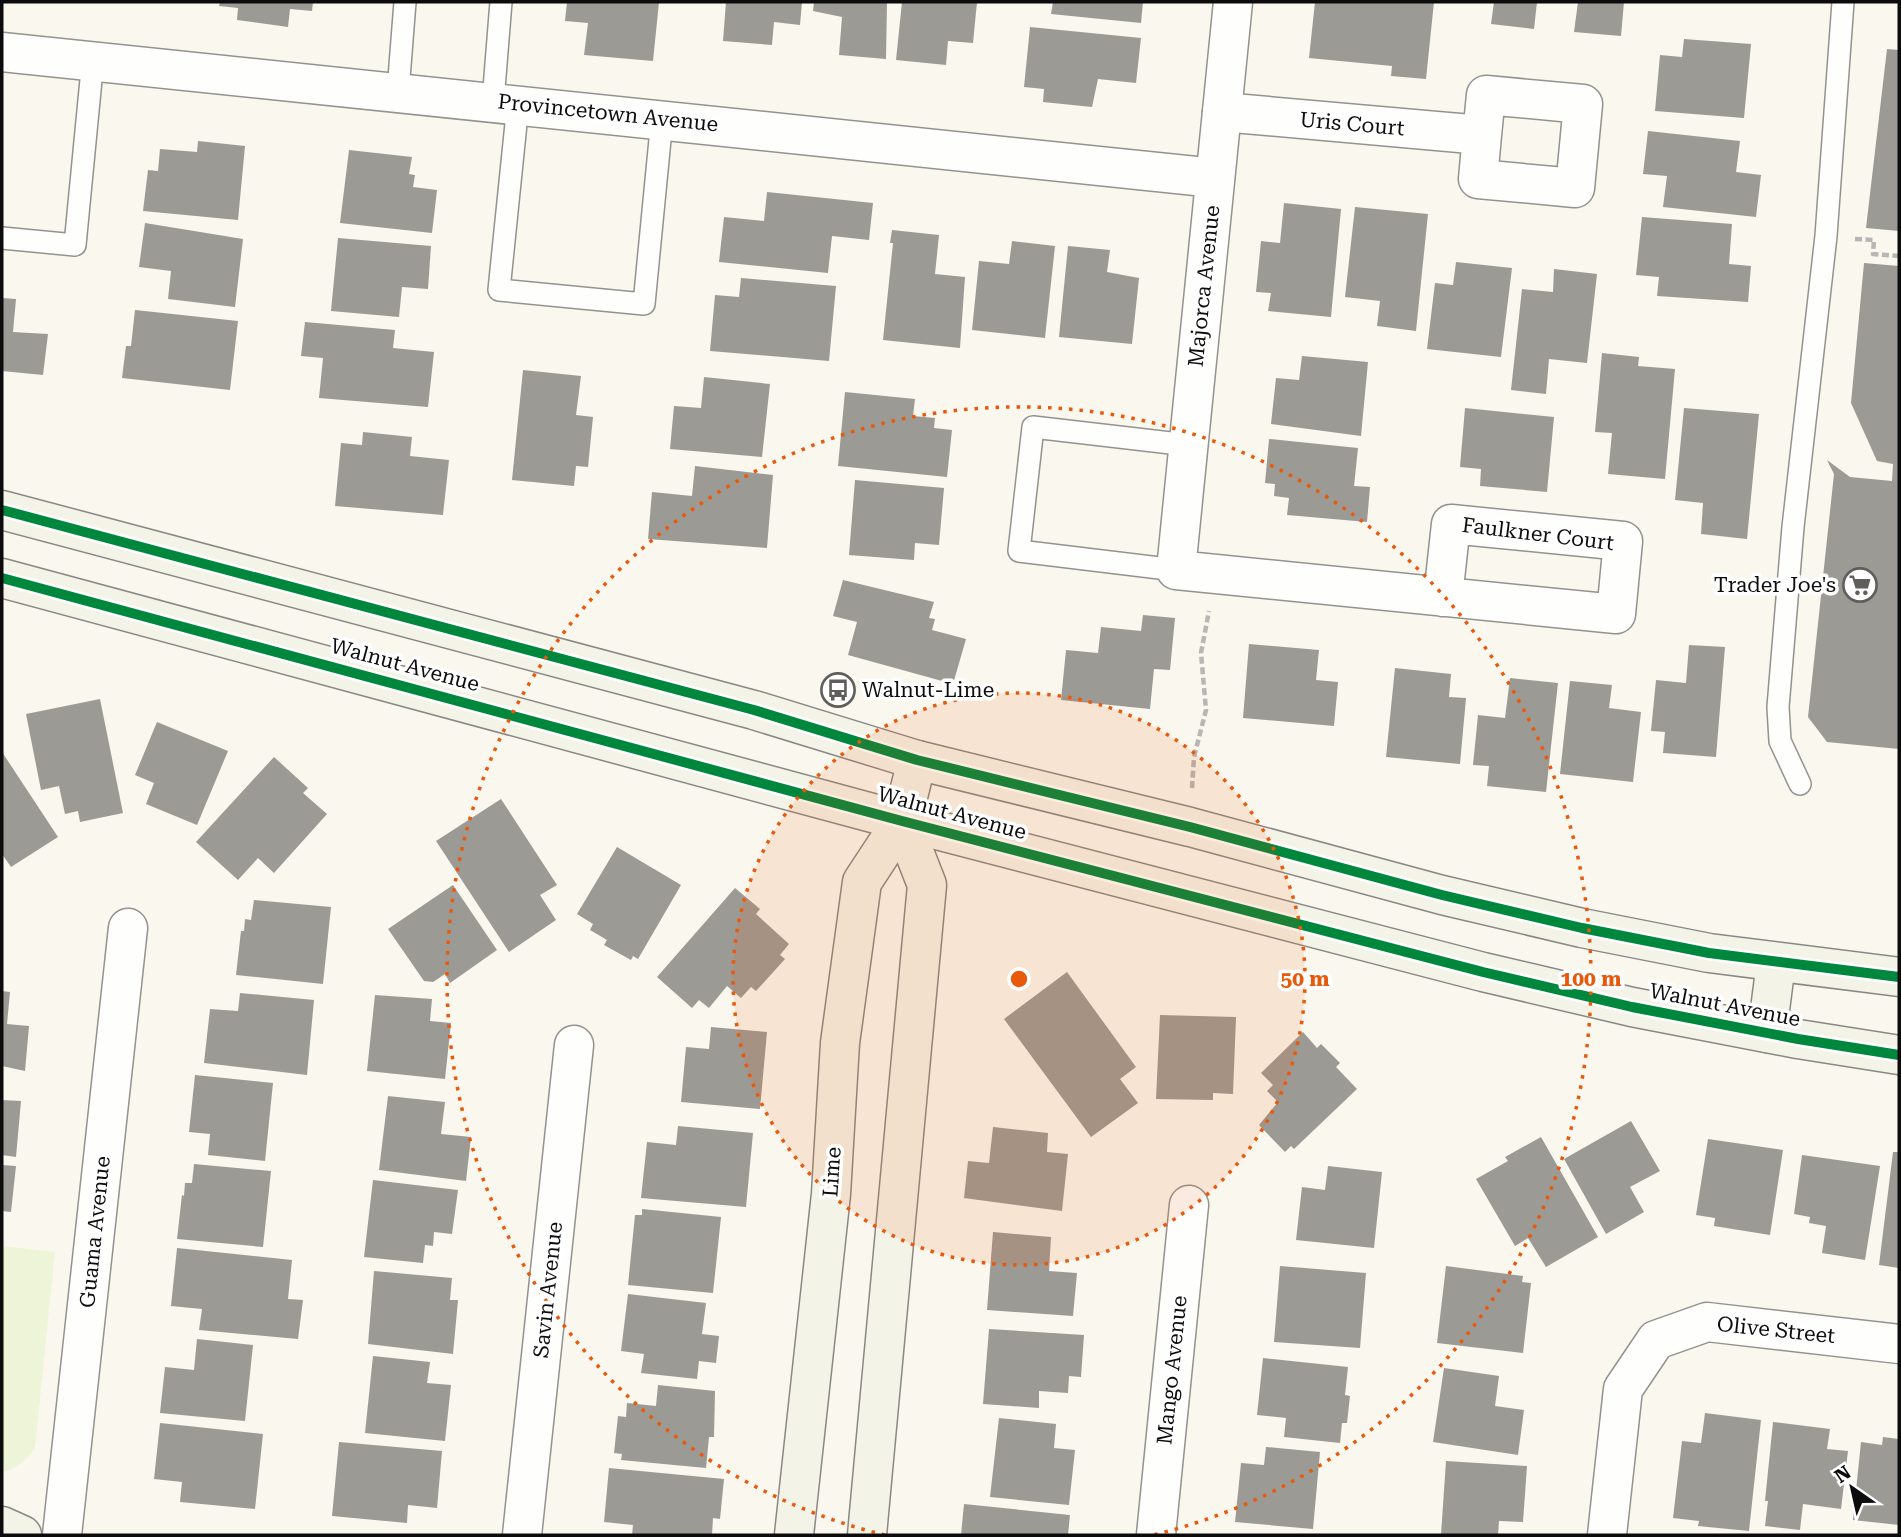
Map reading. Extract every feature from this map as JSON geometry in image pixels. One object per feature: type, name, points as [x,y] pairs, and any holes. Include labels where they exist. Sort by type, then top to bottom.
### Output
[{"type":"main road","name":"Walnut Avenue","points":[[2,510],[754,710],[917,760],[1190,827],[1429,892],[1582,928],[1776,963],[1899,977]]},
{"type":"main road","name":"Walnut Avenue","points":[[2,578],[902,821],[1549,989],[1766,1033],[1899,1055]]},
{"type":"main road","name":"Lime","points":[[794,1535],[831,1194],[840,1043],[862,882],[902,821],[917,760]]},
{"type":"main road","points":[[867,1535],[927,885],[902,821]]},
{"type":"main road","points":[[1766,1033],[1776,963]]},
{"type":"main road","points":[[2,1526],[22,1535]]},
{"type":"street","name":"Majorca Avenue","points":[[1176,570],[1233,2]]},
{"type":"street","name":"Provincetown Avenue","points":[[2,52],[93,59],[1215,178]]},
{"type":"street","name":"Uris Court","points":[[1222,112],[1482,135]]},
{"type":"street","name":"Faulkner Court","points":[[1176,570],[1214,573],[1443,597],[1616,614],[1623,541],[1451,524],[1443,597]]},
{"type":"street","name":"Guama Avenue","points":[[62,1535],[128,928]]},
{"type":"street","name":"Savin Avenue","points":[[522,1535],[574,1045]]},
{"type":"street","name":"Mango Avenue","points":[[1156,1535],[1189,1205]]},
{"type":"street","name":"Olive Street","points":[[1607,1535],[1623,1389],[1656,1340],[1707,1322],[1899,1344]]},
{"type":"lane","points":[[398,91],[405,2]]},
{"type":"lane","points":[[501,2],[505,102],[499,290],[643,303],[662,119]]},
{"type":"lane","points":[[1800,785],[1780,741],[1778,706],[1793,527],[1826,236],[1843,2]]},
{"type":"lane","points":[[2,239],[75,245],[93,59]]},
{"type":"lane","points":[[1176,570],[1019,551],[1032,427],[1188,445]]},
{"type":"path","points":[[1826,236],[1874,240],[1873,254],[1899,256]]},
{"type":"path","points":[[1190,827],[1194,757],[1206,710],[1201,653],[1214,599],[1214,573]]},
{"type":"green space","points":[[2,1246],[55,1252],[35,1448],[21,1463],[2,1472]]},
{"type":"building","points":[[220,2],[313,2],[312,11],[290,9],[288,27],[237,20],[238,8],[219,6]]},
{"type":"building","points":[[567,2],[659,2],[653,61],[584,55],[588,23],[565,21]]},
{"type":"building","points":[[726,2],[802,2],[800,25],[774,22],[772,45],[723,41]]},
{"type":"building","points":[[814,2],[887,2],[886,59],[839,55],[842,17],[813,11]]},
{"type":"building","points":[[902,2],[977,2],[973,43],[948,41],[946,65],[896,60]]},
{"type":"building","points":[[1053,2],[1143,2],[1141,23],[1051,14]]},
{"type":"building","points":[[1315,2],[1434,2],[1426,79],[1391,76],[1392,66],[1309,58]]},
{"type":"building","points":[[1494,2],[1537,2],[1534,29],[1491,24]]},
{"type":"building","points":[[1578,2],[1624,2],[1621,36],[1574,32]]},
{"type":"building","points":[[1030,27],[1141,38],[1136,83],[1098,79],[1092,107],[1043,102],[1044,89],[1024,87]]},
{"type":"building","points":[[1684,39],[1751,44],[1744,118],[1655,111],[1660,55],[1682,57]]},
{"type":"building","points":[[1887,49],[1899,50],[1899,231],[1866,228]]},
{"type":"building","points":[[1648,131],[1740,141],[1736,172],[1761,175],[1756,217],[1663,207],[1667,176],[1643,174]]},
{"type":"building","points":[[198,141],[245,146],[238,220],[143,211],[148,170],[158,171],[160,149],[197,152]]},
{"type":"building","points":[[349,150],[412,157],[409,174],[415,175],[413,187],[437,190],[432,233],[340,223]]},
{"type":"building","points":[[767,192],[873,203],[869,240],[832,236],[828,273],[719,262],[724,217],[764,221]]},
{"type":"building","points":[[1284,203],[1341,209],[1331,317],[1268,311],[1271,293],[1256,292],[1261,241],[1280,243]]},
{"type":"building","points":[[1355,207],[1428,214],[1416,331],[1377,326],[1380,301],[1345,297]]},
{"type":"building","points":[[1642,217],[1732,224],[1729,264],[1751,266],[1748,302],[1657,296],[1659,277],[1636,275]]},
{"type":"building","points":[[145,223],[243,239],[235,307],[168,299],[171,271],[139,267]]},
{"type":"building","points":[[892,230],[939,235],[935,274],[965,277],[960,348],[883,340]]},
{"type":"building","points":[[338,238],[431,246],[428,289],[402,287],[399,317],[331,311]]},
{"type":"building","points":[[1012,241],[1055,246],[1045,338],[972,330],[979,261],[1009,264]]},
{"type":"building","points":[[1068,246],[1110,250],[1107,272],[1139,278],[1132,344],[1059,337]]},
{"type":"building","points":[[1456,262],[1512,268],[1501,357],[1427,349],[1435,283],[1453,285]]},
{"type":"building","name":"Trader Joe's","points":[[1864,263],[1899,266],[1899,749],[1827,742],[1808,717],[1834,474],[1827,460],[1850,477],[1892,481],[1893,464],[1877,461],[1851,403]]},
{"type":"building","points":[[1554,269],[1597,274],[1587,363],[1549,359],[1546,394],[1511,390],[1522,289],[1553,292]]},
{"type":"building","points":[[741,278],[836,286],[829,361],[710,351],[715,295],[739,297]]},
{"type":"building","points":[[2,298],[16,299],[13,332],[48,334],[43,375],[2,371]]},
{"type":"building","points":[[135,310],[238,321],[230,390],[122,378],[126,346],[131,346]]},
{"type":"building","points":[[305,322],[395,330],[393,348],[434,352],[428,407],[319,398],[323,358],[301,356]]},
{"type":"building","points":[[1602,353],[1639,357],[1638,366],[1675,369],[1665,479],[1608,474],[1612,433],[1595,432]]},
{"type":"building","points":[[1302,356],[1368,362],[1361,436],[1271,424],[1276,378],[1299,380]]},
{"type":"building","points":[[523,370],[581,376],[576,415],[593,417],[588,467],[576,466],[574,486],[512,480]]},
{"type":"building","points":[[704,377],[770,384],[762,457],[670,449],[674,406],[701,408]]},
{"type":"building","points":[[845,392],[915,399],[913,416],[935,418],[934,428],[952,430],[947,477],[838,466]]},
{"type":"building","points":[[1465,408],[1554,417],[1547,492],[1480,486],[1481,469],[1460,467]]},
{"type":"building","points":[[1684,408],[1759,414],[1747,539],[1701,534],[1703,503],[1675,500]]},
{"type":"building","points":[[363,432],[412,437],[410,456],[449,460],[443,515],[335,506],[341,443],[362,445]]},
{"type":"building","points":[[1269,439],[1358,448],[1354,486],[1370,487],[1367,522],[1287,515],[1289,498],[1274,496],[1275,484],[1265,483]]},
{"type":"building","points":[[695,466],[773,475],[767,548],[648,539],[652,492],[692,496]]},
{"type":"building","points":[[855,480],[944,488],[939,545],[915,543],[914,560],[849,555]]},
{"type":"building","points":[[843,580],[934,602],[929,618],[935,619],[932,630],[966,639],[953,684],[848,655],[857,622],[833,616]]},
{"type":"building","points":[[1143,615],[1175,618],[1170,670],[1154,669],[1150,709],[1061,700],[1066,650],[1098,653],[1101,627],[1141,631]]},
{"type":"building","points":[[1249,644],[1319,650],[1316,680],[1338,682],[1334,726],[1243,718]]},
{"type":"building","points":[[1689,645],[1725,647],[1716,757],[1663,753],[1665,732],[1651,731],[1656,680],[1686,683]]},
{"type":"building","points":[[1395,668],[1451,674],[1449,697],[1466,698],[1460,764],[1386,757]]},
{"type":"building","points":[[1510,678],[1558,683],[1546,792],[1487,786],[1489,766],[1473,765],[1478,715],[1505,718]]},
{"type":"building","points":[[1570,681],[1612,685],[1609,708],[1641,712],[1633,782],[1560,774]]},
{"type":"building","points":[[100,699],[123,813],[80,822],[78,811],[65,814],[59,786],[41,790],[26,714]]},
{"type":"building","points":[[157,722],[228,751],[197,825],[146,804],[154,783],[135,775]]},
{"type":"building","points":[[2,752],[58,837],[11,867],[2,854]]},
{"type":"building","points":[[274,757],[308,788],[303,793],[327,814],[274,873],[258,858],[238,880],[196,842]]},
{"type":"building","points":[[501,799],[557,885],[540,895],[556,920],[509,952],[436,841]]},
{"type":"building","points":[[617,847],[681,885],[638,959],[633,956],[631,960],[604,945],[607,940],[590,930],[593,924],[577,914]]},
{"type":"building","points":[[453,885],[497,950],[450,983],[445,974],[433,982],[424,981],[388,929]]},
{"type":"building","points":[[735,888],[760,909],[756,914],[789,944],[780,955],[785,959],[756,991],[751,987],[741,998],[727,986],[709,1008],[699,1000],[692,1008],[657,977]]},
{"type":"building","points":[[254,900],[331,907],[323,984],[236,975],[241,931],[244,931],[245,919],[251,920]]},
{"type":"building","points":[[1067,972],[1136,1067],[1120,1079],[1138,1103],[1091,1137],[1004,1019]]},
{"type":"building","points":[[2,991],[10,992],[7,1024],[29,1026],[25,1071],[2,1066]]},
{"type":"building","points":[[240,993],[314,1000],[307,1075],[204,1063],[210,1009],[238,1011]]},
{"type":"building","points":[[375,995],[432,999],[430,1021],[451,1023],[445,1079],[367,1071]]},
{"type":"building","points":[[1160,1015],[1236,1017],[1233,1094],[1213,1093],[1213,1100],[1156,1099]]},
{"type":"building","points":[[711,1027],[767,1032],[760,1109],[681,1102],[686,1047],[709,1049]]},
{"type":"building","points":[[1303,1032],[1317,1048],[1321,1044],[1340,1063],[1336,1067],[1357,1089],[1294,1149],[1291,1146],[1285,1152],[1259,1125],[1278,1102],[1267,1091],[1273,1085],[1261,1073]]},
{"type":"building","points":[[195,1075],[273,1083],[265,1161],[208,1155],[210,1134],[189,1132]]},
{"type":"building","points":[[388,1096],[445,1102],[441,1134],[471,1137],[466,1181],[379,1170]]},
{"type":"building","points":[[2,1100],[21,1101],[16,1157],[2,1155]]},
{"type":"building","points":[[1631,1121],[1660,1171],[1630,1187],[1644,1212],[1606,1234],[1564,1159]]},
{"type":"building","points":[[678,1126],[753,1133],[746,1207],[641,1198],[647,1142],[676,1145]]},
{"type":"building","points":[[993,1127],[1048,1133],[1047,1152],[1068,1154],[1062,1211],[964,1198],[968,1161],[989,1163]]},
{"type":"building","points":[[1541,1137],[1598,1237],[1546,1267],[1528,1238],[1515,1246],[1476,1179],[1508,1161],[1505,1157]]},
{"type":"building","points":[[1708,1139],[1783,1150],[1770,1235],[1714,1226],[1715,1218],[1696,1215]]},
{"type":"building","points":[[1893,1152],[1899,1152],[1899,1268],[1879,1265]]},
{"type":"building","points":[[1802,1155],[1880,1166],[1865,1260],[1822,1253],[1826,1226],[1809,1223],[1810,1217],[1794,1214]]},
{"type":"building","points":[[194,1164],[271,1171],[263,1247],[177,1239],[182,1195],[184,1196],[185,1183],[192,1183]]},
{"type":"building","points":[[2,1165],[16,1166],[11,1212],[2,1211]]},
{"type":"building","points":[[1328,1166],[1382,1172],[1374,1248],[1296,1240],[1302,1187],[1325,1190]]},
{"type":"building","points":[[373,1180],[458,1190],[452,1234],[434,1232],[433,1246],[425,1245],[423,1263],[364,1257]]},
{"type":"building","points":[[642,1209],[721,1217],[713,1293],[628,1285],[635,1215],[642,1215]]},
{"type":"building","points":[[993,1232],[1051,1237],[1049,1271],[1077,1273],[1073,1316],[987,1310]]},
{"type":"building","points":[[177,1248],[292,1260],[288,1299],[303,1300],[298,1339],[199,1330],[202,1309],[171,1306]]},
{"type":"building","points":[[1280,1266],[1366,1273],[1360,1348],[1274,1342]]},
{"type":"building","points":[[1446,1266],[1523,1276],[1522,1282],[1531,1283],[1523,1353],[1437,1343]]},
{"type":"building","points":[[374,1271],[452,1278],[450,1300],[458,1300],[453,1354],[368,1344]]},
{"type":"building","points":[[628,1294],[706,1303],[702,1334],[719,1336],[716,1363],[699,1361],[697,1379],[641,1373],[644,1354],[621,1351]]},
{"type":"building","points":[[989,1329],[1084,1335],[1081,1377],[1069,1376],[1068,1393],[1039,1391],[1039,1408],[983,1404]]},
{"type":"building","points":[[197,1339],[253,1345],[245,1421],[160,1413],[165,1367],[194,1370]]},
{"type":"building","points":[[373,1356],[430,1362],[427,1383],[451,1385],[445,1441],[365,1433]]},
{"type":"building","points":[[1263,1358],[1348,1367],[1345,1395],[1350,1396],[1347,1423],[1342,1423],[1340,1443],[1284,1437],[1286,1418],[1257,1415]]},
{"type":"building","points":[[1444,1368],[1499,1376],[1495,1406],[1524,1410],[1518,1455],[1433,1442]]},
{"type":"building","points":[[658,1385],[715,1391],[714,1437],[709,1437],[706,1468],[621,1460],[622,1454],[614,1453],[618,1416],[626,1417],[627,1403],[656,1406]]},
{"type":"building","points":[[1705,1413],[1761,1420],[1749,1531],[1698,1526],[1699,1521],[1673,1518],[1682,1441],[1701,1443]]},
{"type":"building","points":[[999,1418],[1056,1424],[1054,1448],[1075,1450],[1069,1505],[990,1497]]},
{"type":"building","points":[[1773,1422],[1830,1429],[1827,1449],[1848,1451],[1841,1509],[1803,1504],[1800,1530],[1765,1526]]},
{"type":"building","points":[[160,1423],[263,1434],[255,1509],[180,1502],[182,1482],[154,1479]]},
{"type":"building","points":[[1883,1437],[1899,1439],[1899,1525],[1853,1520],[1861,1442],[1882,1445]]},
{"type":"building","points":[[339,1442],[442,1451],[437,1508],[408,1505],[407,1523],[332,1516]]},
{"type":"building","points":[[1266,1447],[1320,1452],[1313,1529],[1235,1522],[1241,1463],[1264,1465]]},
{"type":"building","points":[[1446,1461],[1527,1466],[1523,1522],[1499,1521],[1498,1535],[1441,1535]]},
{"type":"building","points":[[609,1468],[724,1479],[720,1519],[713,1518],[712,1535],[632,1535],[633,1525],[604,1522]]},
{"type":"building","points":[[964,1504],[1070,1515],[1068,1535],[961,1535]]},
{"type":"cycle path","points":[[2,510],[754,710],[917,760],[1190,827],[1442,895],[1582,928],[1709,953],[1899,977]]},
{"type":"cycle path","points":[[2,578],[902,821],[1483,972],[1632,1007],[1798,1039],[1899,1055]]},
{"type":"place","name":"Trader Joe's","points":[[1860,585]]},
{"type":"place","name":"Walnut-Lime","points":[[838,690]]}]
